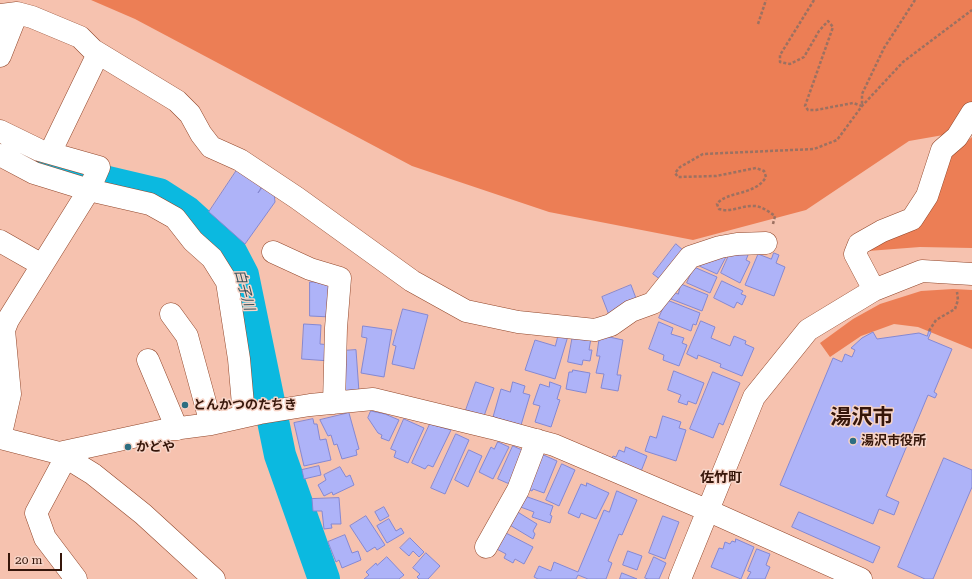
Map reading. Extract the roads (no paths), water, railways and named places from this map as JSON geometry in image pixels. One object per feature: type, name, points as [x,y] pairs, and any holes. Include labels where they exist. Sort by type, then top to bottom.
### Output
[{"type":"street","points":[[0,56],[8,14],[32,17],[80,37],[93,50],[177,101],[190,114],[201,134],[211,147],[240,160],[297,198],[412,281],[466,311],[518,322],[595,330],[610,325],[631,311],[653,303],[690,257],[732,245],[766,243]]},
{"type":"street","points":[[50,153],[96,58]]},
{"type":"street","points":[[874,290],[855,254],[859,244],[882,231],[912,219],[927,196],[942,150],[957,137],[972,113]]},
{"type":"street","points":[[0,131],[39,150],[99,166],[89,190],[8,320],[4,330],[10,394],[0,438],[63,455],[93,474],[144,514],[214,579]]},
{"type":"street","points":[[0,155],[34,173],[89,190],[150,204],[175,218],[192,241],[212,258],[228,282],[239,359],[252,414]]},
{"type":"street","points":[[0,241],[42,265]]},
{"type":"street","points":[[273,252],[310,269],[340,278],[336,328],[334,403]]},
{"type":"street","points":[[680,579],[709,511],[754,397],[808,330],[874,290],[922,271],[972,274]]},
{"type":"street","points":[[171,314],[187,336],[211,424]]},
{"type":"street","points":[[148,360],[177,429]]},
{"type":"street","points":[[76,579],[45,538],[36,513],[63,455],[116,440],[211,424],[252,414],[310,405],[373,399],[492,428],[561,448],[709,511],[862,579]]},
{"type":"street","points":[[486,547],[518,490],[537,440]]},
{"type":"waterway","name":"白子川","points":[[0,143],[19,153],[70,173],[159,194],[187,212],[231,252],[243,275],[280,455],[324,579]]},
{"type":"place","name":"とんかつのたちき","points":[[185,405]]},
{"type":"place","name":"湯沢市役所","points":[[853,441]]},
{"type":"place","name":"かどや","points":[[128,447]]},
{"type":"district","name":"湯沢市","points":[[862,418]]},
{"type":"district","name":"佐竹町","points":[[721,478]]}]
